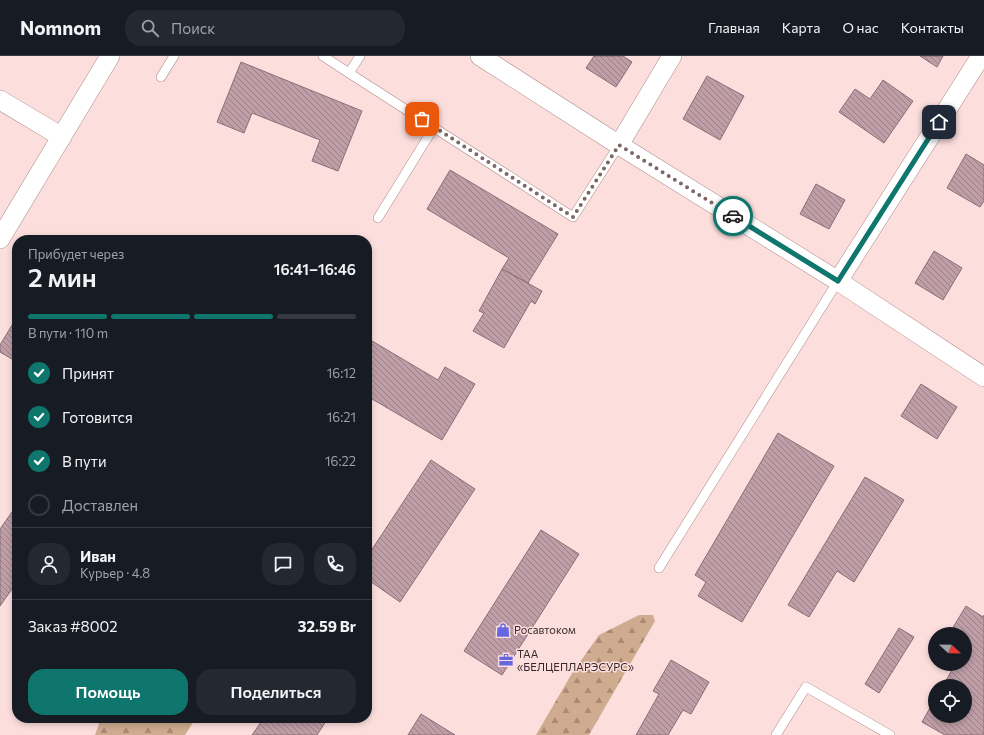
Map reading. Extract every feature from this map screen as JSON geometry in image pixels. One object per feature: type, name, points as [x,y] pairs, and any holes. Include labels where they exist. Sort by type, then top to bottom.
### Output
[{"type":"street","points":[[0,239],[110,56]]},
{"type":"street","points":[[480,56],[619,145],[838,281],[984,377]]},
{"type":"street","points":[[619,145],[672,56]]},
{"type":"street","points":[[838,281],[981,56]]},
{"type":"street","points":[[0,100],[62,137]]},
{"type":"lane","points":[[161,77],[174,56]]},
{"type":"lane","points":[[323,56],[573,217],[619,145]]},
{"type":"lane","points":[[349,72],[360,56]]},
{"type":"lane","points":[[378,218],[434,127]]},
{"type":"lane","points":[[659,568],[838,281]]},
{"type":"lane","points":[[776,735],[806,686],[890,735]]},
{"type":"green space","points":[[639,615],[653,615],[655,621],[589,735],[536,735],[571,675],[599,635]]},
{"type":"green space","points":[[99,723],[193,723],[185,735],[95,735]]},
{"type":"building","points":[[594,56],[623,56],[632,62],[616,87],[586,68]]},
{"type":"building","points":[[920,56],[943,56],[937,67]]},
{"type":"building","points":[[241,62],[362,111],[338,171],[312,161],[320,140],[252,113],[244,133],[217,122]]},
{"type":"building","points":[[707,76],[744,96],[720,140],[683,119]]},
{"type":"building","points":[[883,80],[913,101],[884,143],[839,112],[855,89],[870,99]]},
{"type":"building","points":[[966,154],[984,165],[984,201],[980,207],[947,188]]},
{"type":"building","points":[[450,170],[558,234],[528,283],[502,269],[509,258],[427,209]]},
{"type":"building","points":[[816,184],[845,200],[829,229],[800,214]]},
{"type":"building","points":[[934,251],[962,268],[943,300],[915,283]]},
{"type":"building","points":[[502,269],[542,291],[535,304],[531,301],[504,348],[473,331],[484,313],[479,311]]},
{"type":"building","points":[[12,325],[12,359],[0,352],[0,345]]},
{"type":"building","points":[[372,341],[438,380],[445,367],[475,384],[442,440],[372,399]]},
{"type":"building","points":[[921,384],[957,407],[937,439],[901,416]]},
{"type":"building","points":[[778,433],[834,466],[742,622],[698,596],[706,582],[695,575]]},
{"type":"building","points":[[431,460],[475,489],[400,602],[372,582],[372,549]]},
{"type":"building","points":[[865,477],[904,500],[854,582],[837,571],[809,617],[788,605]]},
{"type":"building","points":[[12,512],[12,589],[0,606],[0,529]]},
{"type":"building","points":[[541,530],[579,554],[502,675],[464,651]]},
{"type":"building","points":[[966,606],[983,617],[984,615],[983,735],[945,735],[922,722],[928,711],[928,723],[972,723],[972,679],[947,679],[951,671],[972,671],[972,627],[953,627]]},
{"type":"building","points":[[899,628],[914,637],[879,693],[865,684]]},
{"type":"building","points":[[671,660],[709,682],[691,714],[683,710],[668,735],[636,735],[659,694],[653,691]]},
{"type":"building","points":[[421,714],[455,735],[408,735]]},
{"type":"building","points":[[260,723],[325,723],[317,735],[252,735]]},
{"type":"way so far","points":[[422,119],[573,217],[619,145],[733,216]]},
{"type":"place","name":"Росавтоком","points":[[503,630]]},
{"type":"place","name":"ТАА «БЕЛЦЕПЛАРЭСУРС»","points":[[506,660]]},
{"type":"route","points":[[733,216],[838,281],[939,122]]}]
